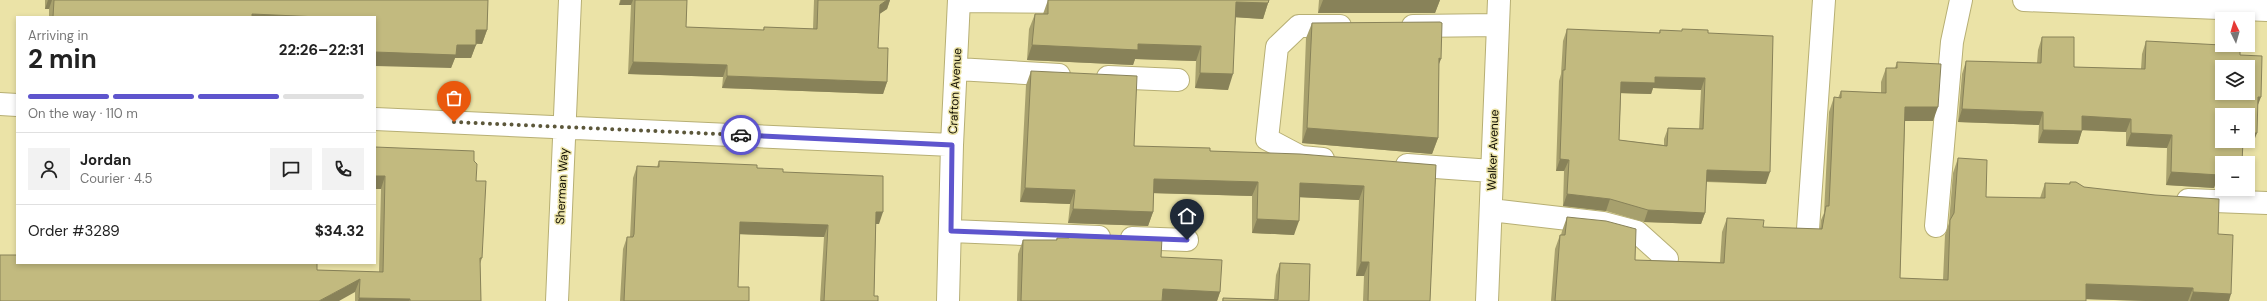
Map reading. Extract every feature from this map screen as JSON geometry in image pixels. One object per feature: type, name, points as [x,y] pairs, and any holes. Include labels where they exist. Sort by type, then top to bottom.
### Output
[{"type":"street","name":"Sherman Way","points":[[557,301],[570,0]]},
{"type":"street","points":[[959,1],[1092,2],[1099,0]]},
{"type":"street","name":"Walker Avenue","points":[[1487,301],[1499,0]]},
{"type":"street","points":[[1808,229],[1824,0]]},
{"type":"street","points":[[1936,226],[1952,42],[1961,0]]},
{"type":"street","points":[[2024,0],[2267,10]]},
{"type":"street","name":"Crafton Avenue","points":[[948,301],[951,231],[952,145],[959,1]]},
{"type":"street","points":[[1395,26],[1498,25]]},
{"type":"street","points":[[1341,160],[1301,157],[1267,139],[1277,47],[1299,26],[1363,26]]},
{"type":"street","points":[[956,69],[1178,80]]},
{"type":"street","points":[[0,104],[16,105]]},
{"type":"street","points":[[376,119],[952,145]]},
{"type":"street","points":[[1388,164],[1492,171]]},
{"type":"street","points":[[2166,198],[2267,203]]},
{"type":"street","points":[[1490,210],[1604,223],[1636,232],[1667,259]]},
{"type":"street","points":[[951,231],[1187,240]]},
{"type":"building","points":[[54,0],[488,0],[487,30],[476,30],[476,45],[457,45],[456,55],[376,52],[376,16],[297,16],[252,14],[252,16],[53,16]]},
{"type":"building","points":[[635,0],[687,0],[686,27],[764,30],[764,27],[817,29],[818,0],[887,0],[880,5],[878,48],[888,48],[887,82],[727,76],[727,65],[633,62]]},
{"type":"building","points":[[1048,0],[1269,0],[1268,3],[1236,2],[1233,74],[1200,73],[1201,46],[1138,44],[1138,50],[1032,45],[1035,14],[1048,14]]},
{"type":"building","points":[[1312,23],[1442,23],[1441,59],[1439,58],[1438,138],[1307,128]]},
{"type":"building","points":[[1567,29],[1660,33],[1660,30],[1682,31],[1682,29],[1708,30],[1708,33],[1773,36],[1770,172],[1707,170],[1705,213],[1648,210],[1610,199],[1567,194],[1569,160],[1560,159],[1563,70],[1565,70]],"holes":[[[1655,77],[1705,78],[1703,129],[1668,128],[1667,146],[1619,140],[1621,82],[1655,83]]]},
{"type":"building","points":[[2042,37],[2074,37],[2074,67],[2145,69],[2146,41],[2215,45],[2215,52],[2240,52],[2240,55],[2262,56],[2261,97],[2258,97],[2257,133],[2255,133],[2255,108],[2215,108],[2215,148],[2243,148],[2242,156],[2215,156],[2215,175],[2171,172],[2172,135],[2131,133],[2131,119],[2082,116],[2082,131],[2043,130],[2043,112],[1962,109],[1966,61],[2041,63]]},
{"type":"building","points":[[1897,62],[1941,64],[1938,107],[1905,107],[1900,278],[1948,280],[1950,220],[1954,213],[1958,158],[1987,160],[1986,197],[2045,198],[2045,183],[2070,184],[2070,182],[2076,182],[2084,187],[2155,195],[2219,199],[2218,234],[2233,235],[2231,294],[2193,292],[2193,288],[2086,284],[2086,301],[1555,301],[1560,235],[1565,235],[1567,217],[1606,221],[1636,229],[1635,260],[1724,263],[1727,218],[1764,220],[1763,227],[1822,229],[1826,206],[1829,206],[1834,97],[1841,98],[1841,91],[1886,93],[1886,68],[1897,68]]},
{"type":"building","points":[[1031,71],[1137,76],[1134,146],[1210,148],[1210,151],[1300,154],[1436,165],[1430,301],[1368,301],[1369,262],[1361,262],[1364,186],[1300,183],[1299,221],[1257,219],[1258,182],[1154,179],[1153,212],[1073,209],[1075,190],[1025,188]]},
{"type":"building","points":[[376,147],[474,151],[474,161],[477,164],[476,181],[486,181],[482,258],[480,258],[481,301],[410,301],[410,299],[359,298],[360,279],[319,301],[0,301],[0,255],[16,255],[16,264],[317,264],[317,270],[383,272],[385,176],[376,176]]},
{"type":"building","points":[[659,161],[757,165],[757,168],[783,169],[783,172],[883,176],[883,212],[876,212],[874,296],[878,296],[878,301],[824,301],[828,225],[740,222],[738,287],[749,287],[749,301],[624,301],[627,237],[633,237],[634,234],[637,166],[659,167]]},
{"type":"building","points":[[1070,234],[1162,238],[1161,257],[1222,260],[1220,292],[1163,289],[1162,301],[1021,301],[1023,240],[1057,240],[1057,238],[1069,238]]},
{"type":"building","points":[[1280,263],[1310,264],[1309,301],[1223,301],[1223,298],[1278,300]]},
{"type":"way so far","points":[[454,122],[741,135]]},
{"type":"route","points":[[741,135],[952,145],[951,231],[1187,240]]}]
